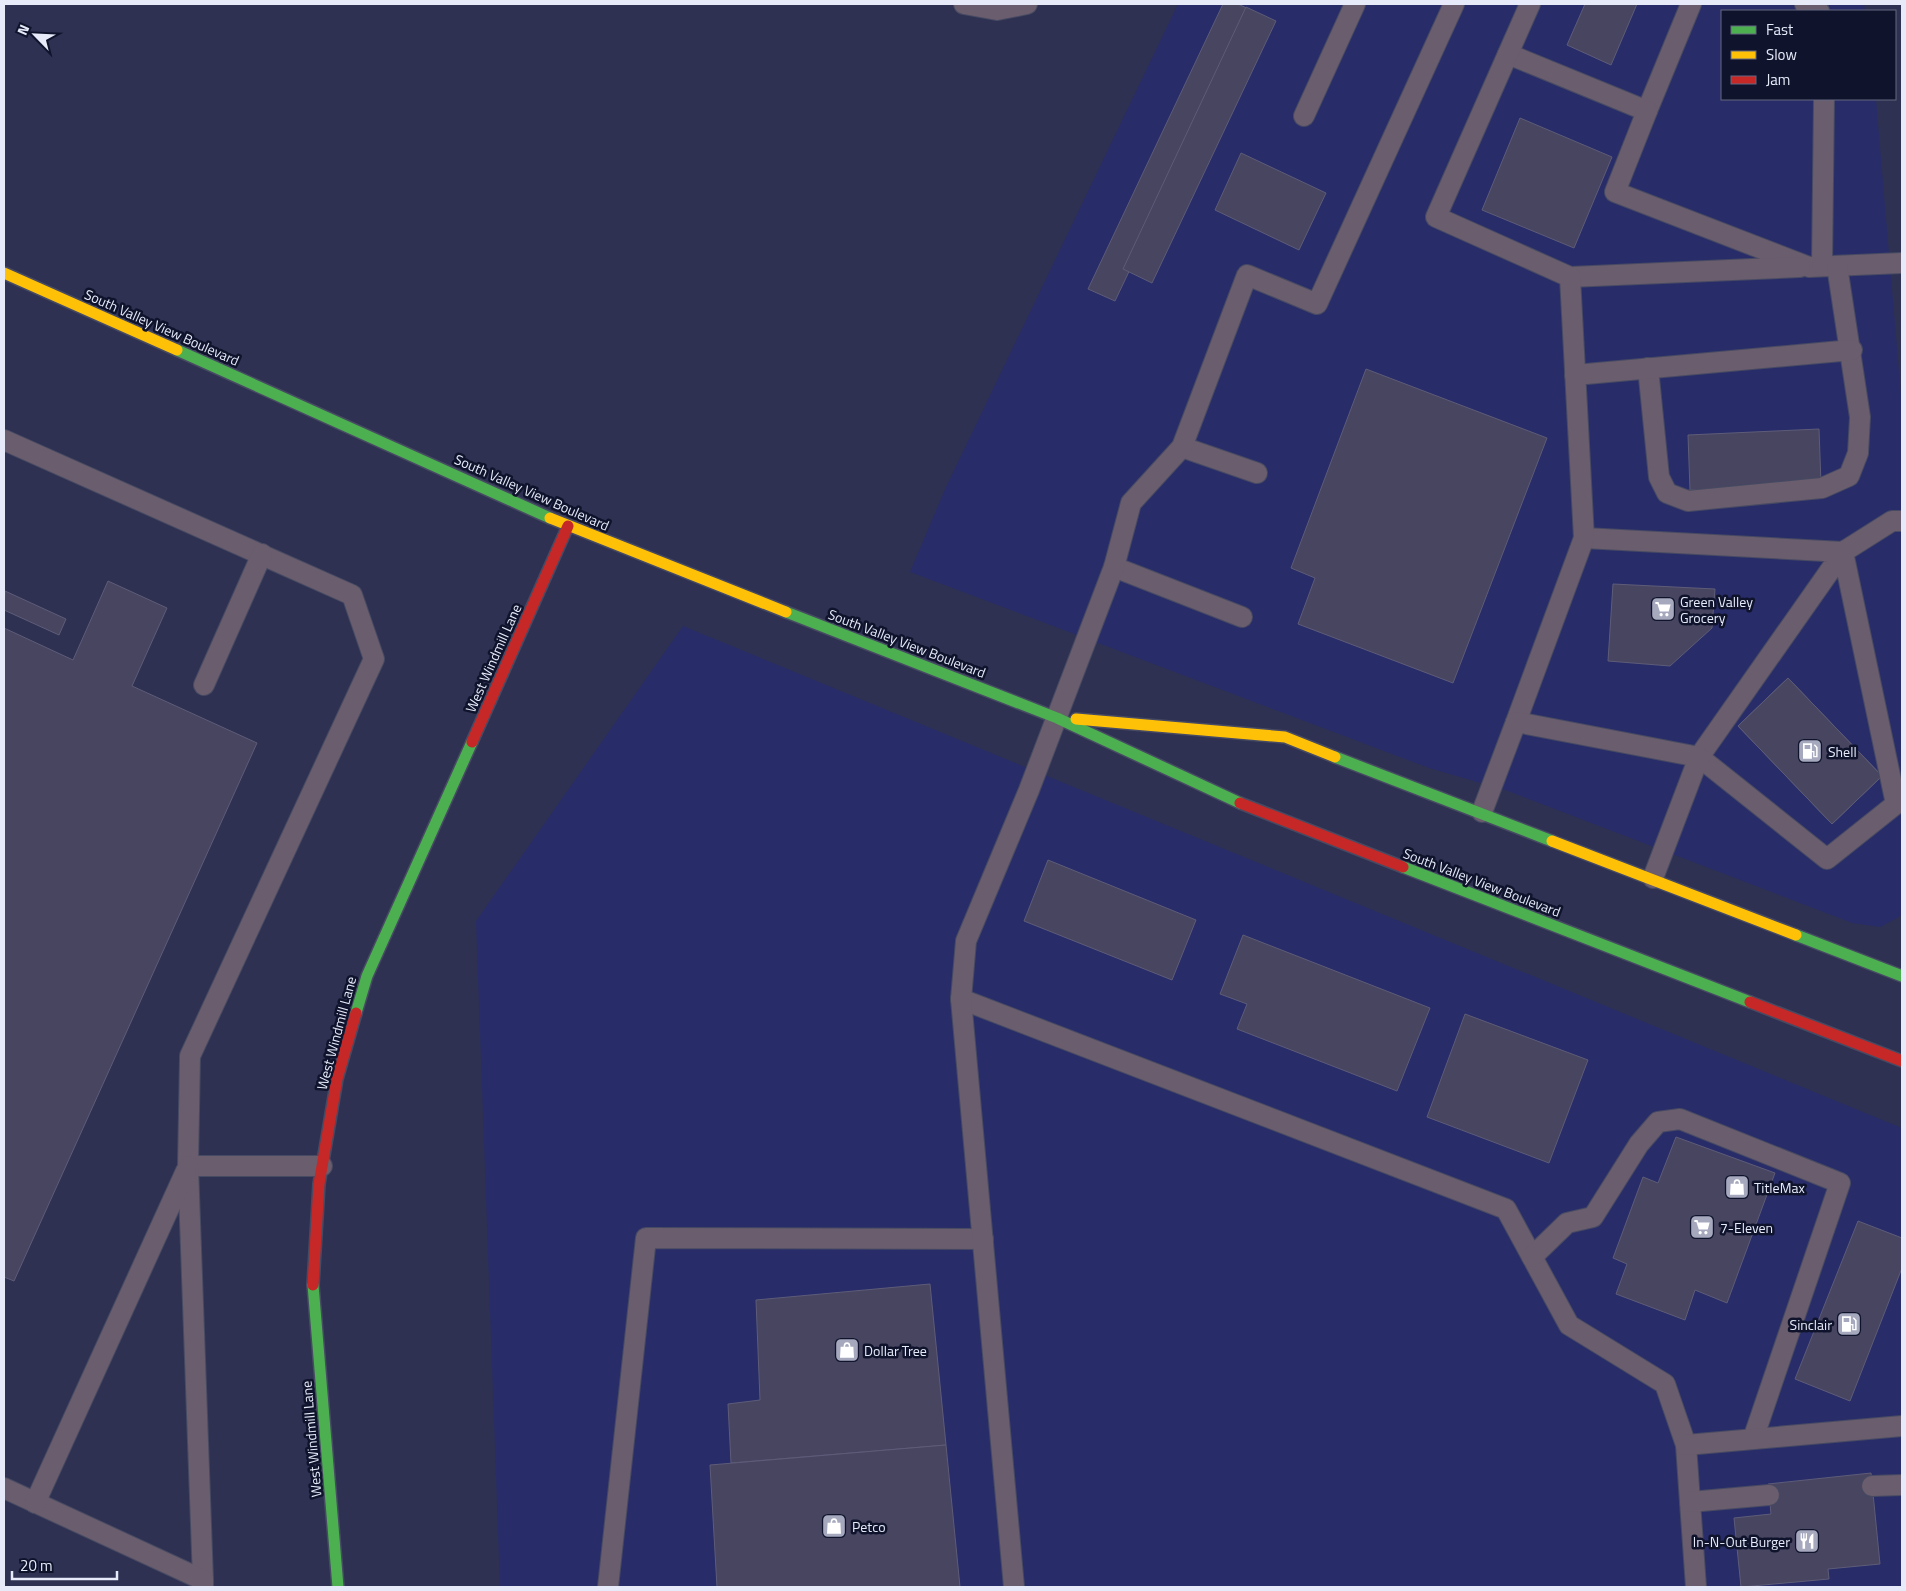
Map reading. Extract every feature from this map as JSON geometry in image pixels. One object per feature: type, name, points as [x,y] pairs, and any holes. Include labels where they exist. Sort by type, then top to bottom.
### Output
[{"type":"main road","name":"South Valley View Boulevard","points":[[4,273],[568,526],[1057,718],[1251,808],[1902,1061]]},
{"type":"main road","name":"West Windmill Lane","points":[[338,1587],[313,1280],[322,1166],[337,1079],[367,976],[568,526]]},
{"type":"main road","name":"South Valley View Boulevard","points":[[1057,718],[1285,737],[1654,878],[1902,976]]},
{"type":"lane","points":[[964,4],[997,10],[1028,4]]},
{"type":"lane","points":[[1304,116],[1355,4]]},
{"type":"lane","points":[[1014,1587],[962,999],[966,942],[1057,718],[1114,567],[1132,503],[1182,447],[1248,275],[1317,304],[1454,4]]},
{"type":"lane","points":[[1530,4],[1436,217],[1570,277],[1902,262]]},
{"type":"lane","points":[[1692,4],[1615,192],[1823,266]]},
{"type":"lane","points":[[1805,4],[1817,10]]},
{"type":"lane","points":[[1508,54],[1647,111]]},
{"type":"lane","points":[[1648,368],[1659,477],[1667,493],[1688,501],[1822,488],[1849,476],[1858,453],[1860,417],[1852,350],[1823,266],[1824,100]]},
{"type":"lane","points":[[1482,812],[1584,538],[1570,277]]},
{"type":"lane","points":[[1575,375],[1852,350]]},
{"type":"lane","points":[[4,440],[352,595],[374,659],[190,1056],[188,1166],[203,1583],[4,1488]]},
{"type":"lane","points":[[1182,447],[1257,473]]},
{"type":"lane","points":[[1654,878],[1699,757],[1843,552],[1892,521],[1902,521]]},
{"type":"lane","points":[[1584,538],[1843,552]]},
{"type":"lane","points":[[1516,722],[1699,757],[1827,859],[1896,804],[1843,552]]},
{"type":"lane","points":[[204,685],[262,554]]},
{"type":"lane","points":[[1114,567],[1242,617]]},
{"type":"lane","points":[[962,999],[1506,1209],[1569,1325],[1665,1384],[1686,1445],[1696,1587]]},
{"type":"lane","points":[[1532,1257],[1567,1222],[1593,1217],[1639,1144],[1658,1122],[1680,1119],[1840,1183],[1754,1439]]},
{"type":"lane","points":[[188,1166],[322,1166]]},
{"type":"lane","points":[[35,1503],[188,1166]]},
{"type":"lane","points":[[608,1587],[646,1238],[983,1239]]},
{"type":"lane","points":[[1686,1445],[1902,1426]]},
{"type":"lane","points":[[1872,1486],[1902,1485]]},
{"type":"lane","points":[[1690,1502],[1769,1495]]},
{"type":"shaded area","points":[[1178,4],[1864,4],[1865,10],[1721,10],[1721,100],[1876,100],[1902,408],[1902,914],[1880,927],[1852,923],[1508,791],[1429,768],[910,572],[946,487]]},
{"type":"shaded area","points":[[683,626],[1902,1128],[1902,1587],[500,1587],[476,921]]},
{"type":"building","points":[[1223,4],[1238,4],[1253,11],[1115,301],[1088,289]]},
{"type":"building","points":[[1585,4],[1637,4],[1611,65],[1567,45]]},
{"type":"building","points":[[1246,7],[1276,21],[1152,283],[1123,269]]},
{"type":"building","points":[[1520,118],[1612,157],[1574,248],[1482,210]]},
{"type":"building","points":[[1241,153],[1326,193],[1299,250],[1215,210]]},
{"type":"building","points":[[1366,369],[1547,438],[1453,683],[1298,624],[1315,578],[1291,568]]},
{"type":"building","points":[[1819,429],[1821,484],[1690,490],[1688,435]]},
{"type":"building","points":[[108,581],[167,608],[132,686],[257,743],[14,1281],[4,1277],[4,628],[73,660]]},
{"type":"building","name":"Green Valley Grocery","points":[[1613,584],[1715,589],[1712,628],[1670,666],[1608,661]]},
{"type":"building","points":[[5,591],[66,619],[59,635],[4,610]]},
{"type":"building","name":"Shell","points":[[1788,678],[1882,776],[1832,824],[1738,726]]},
{"type":"building","name":"Shell","points":[[1788,678],[1882,776],[1832,824],[1738,726]]},
{"type":"building","points":[[1048,860],[1196,920],[1172,980],[1024,921]]},
{"type":"building","points":[[1243,935],[1430,1008],[1397,1091],[1237,1029],[1247,1004],[1220,994]]},
{"type":"building","points":[[1465,1014],[1588,1060],[1549,1163],[1427,1117]]},
{"type":"building","points":[[1676,1137],[1775,1173],[1727,1303],[1695,1290],[1685,1320],[1616,1294],[1627,1264],[1613,1258],[1643,1177],[1658,1183]]},
{"type":"building","name":"Sinclair","points":[[1858,1221],[1902,1238],[1902,1268],[1850,1401],[1795,1379]]},
{"type":"building","name":"Dollar Tree","points":[[930,1284],[946,1445],[731,1463],[728,1404],[760,1400],[756,1300]]},
{"type":"building","name":"Petco","points":[[946,1445],[960,1587],[717,1587],[710,1465]]},
{"type":"building","name":"In-N-Out Burger","points":[[1871,1473],[1880,1564],[1828,1569],[1829,1579],[1741,1587],[1734,1518],[1771,1514],[1768,1484]]},
{"type":"traffic: fast","points":[[177,350],[550,518]]},
{"type":"traffic: fast","points":[[786,612],[1057,718],[1240,803]]},
{"type":"traffic: fast","points":[[356,1013],[367,976],[472,742]]},
{"type":"traffic: fast","points":[[1335,757],[1552,841]]},
{"type":"traffic: fast","points":[[1403,867],[1750,1002]]},
{"type":"traffic: fast","points":[[1796,935],[1902,976]]},
{"type":"traffic: fast","points":[[313,1285],[338,1587]]},
{"type":"traffic: slow","points":[[4,273],[177,350]]},
{"type":"traffic: slow","points":[[550,518],[786,612]]},
{"type":"traffic: slow","points":[[1076,719],[1285,737],[1335,757]]},
{"type":"traffic: slow","points":[[1552,841],[1796,935]]},
{"type":"traffic: jam","points":[[472,742],[568,526]]},
{"type":"traffic: jam","points":[[1240,803],[1403,867]]},
{"type":"traffic: jam","points":[[1750,1002],[1902,1061]]},
{"type":"traffic: jam","points":[[313,1285],[319,1184],[337,1079],[356,1013]]},
{"type":"place","name":"Green Valley Grocery","points":[[1663,609]]},
{"type":"place","name":"Shell","points":[[1810,751]]},
{"type":"place","name":"TitleMax","points":[[1737,1187]]},
{"type":"place","name":"7-Eleven","points":[[1702,1227]]},
{"type":"place","name":"Sinclair","points":[[1849,1324]]},
{"type":"place","name":"Dollar Tree","points":[[847,1350]]},
{"type":"place","name":"Petco","points":[[834,1526]]},
{"type":"place","name":"In-N-Out Burger","points":[[1807,1541]]}]
